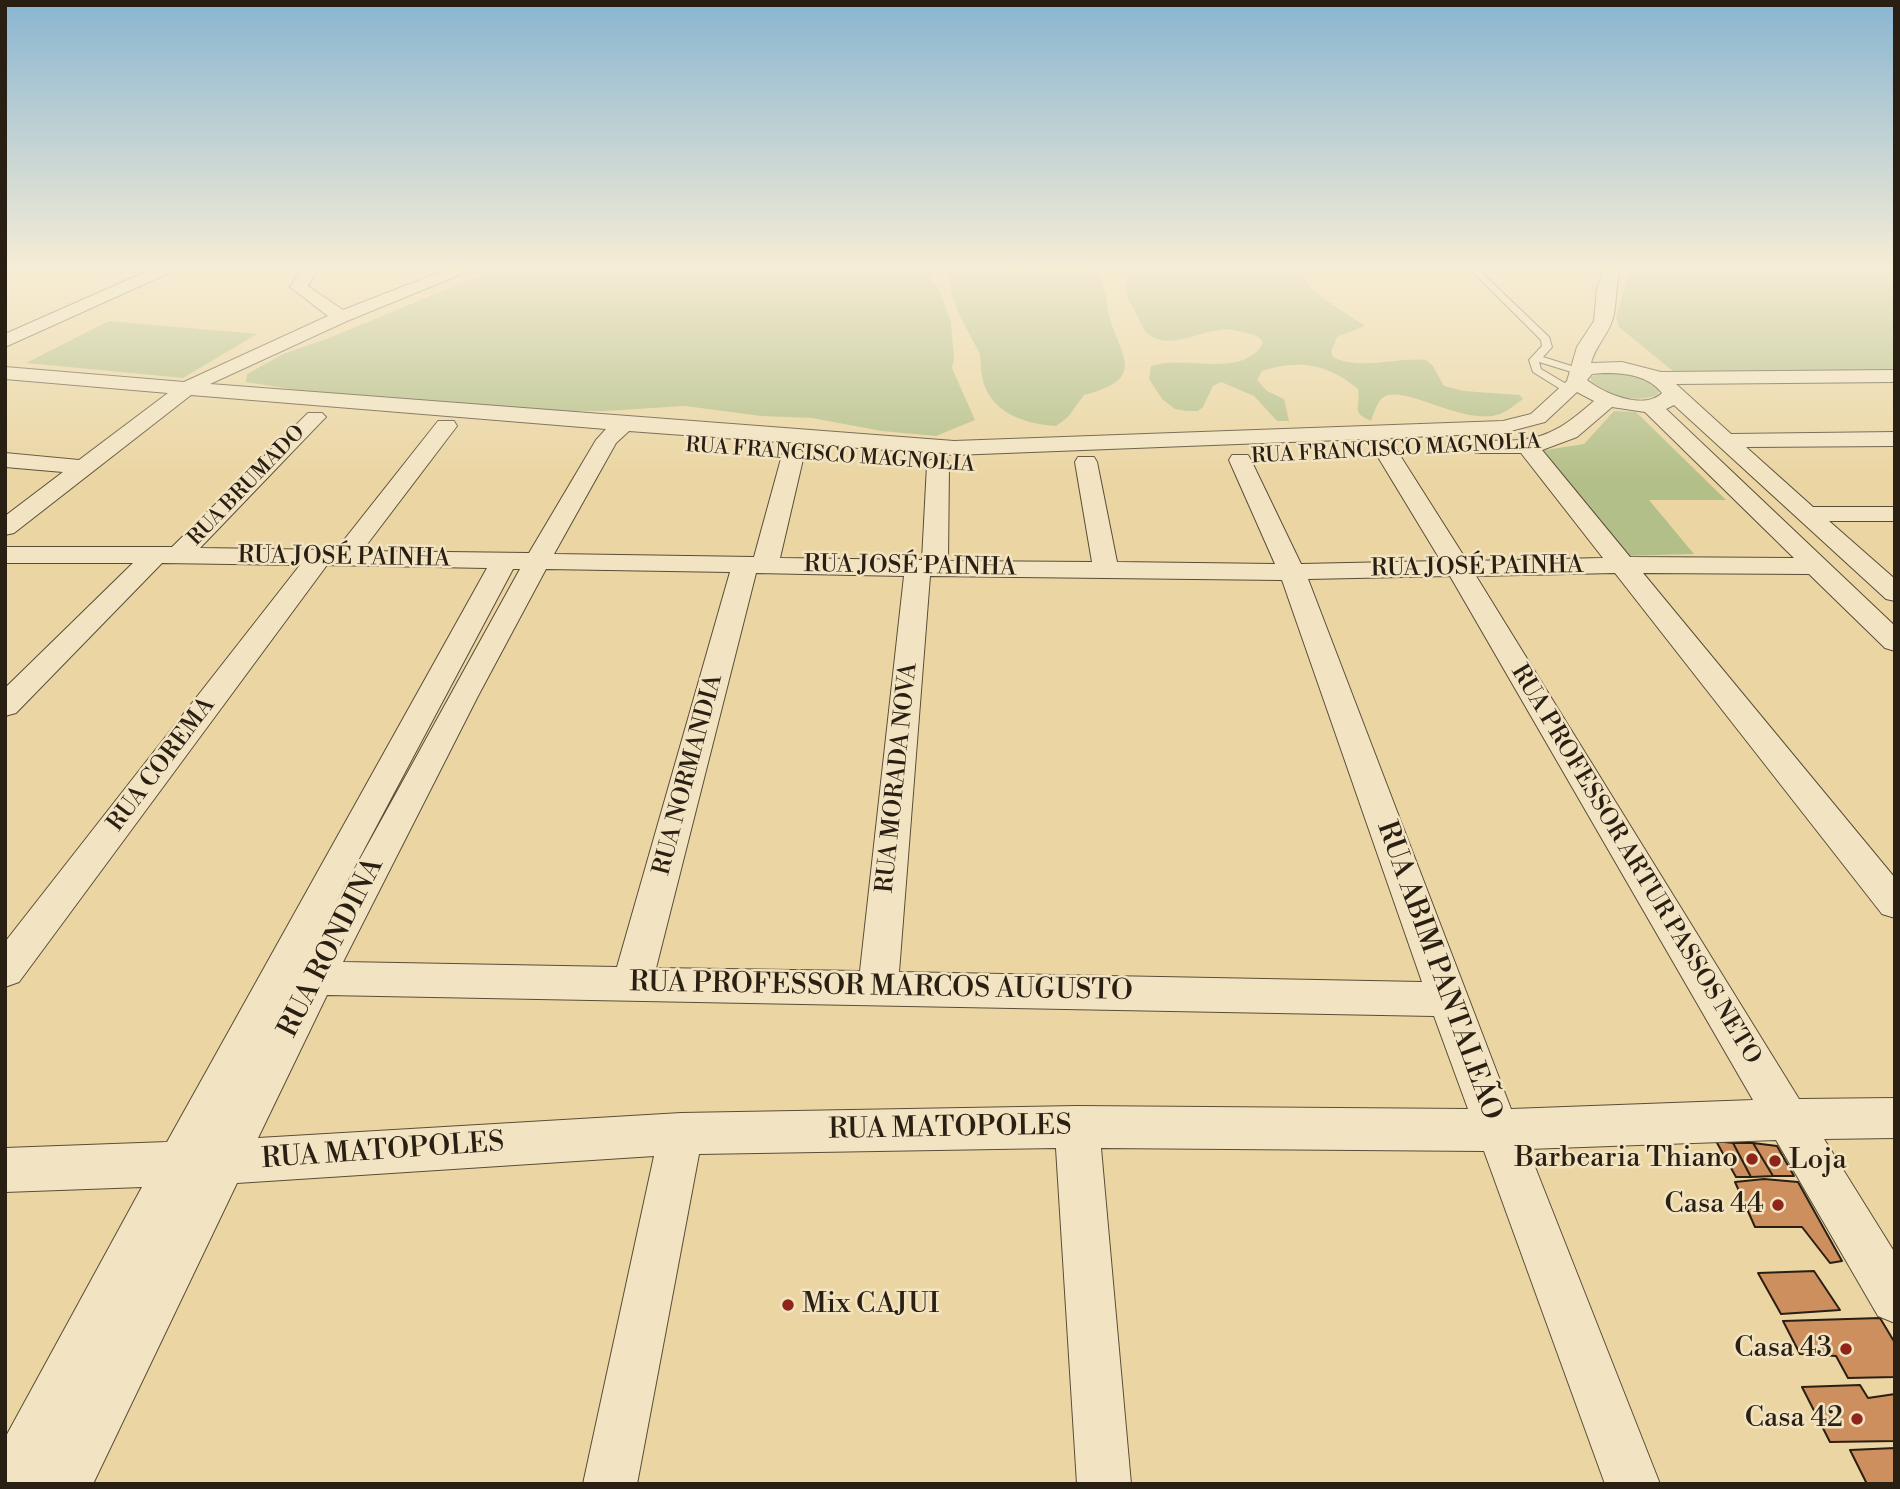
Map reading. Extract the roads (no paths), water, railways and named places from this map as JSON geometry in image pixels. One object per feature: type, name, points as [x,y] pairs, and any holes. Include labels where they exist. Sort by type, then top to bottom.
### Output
[{"type":"street","points":[[5,528],[186,389],[291,339]]},
{"type":"street","points":[[1575,379],[1591,339]]},
{"type":"street","points":[[1618,339],[1651,376],[1671,388],[1673,394],[1895,593]]},
{"type":"street","points":[[1575,379],[1586,369],[1603,367],[1651,376],[1895,376]]},
{"type":"street","name":"RUA FRANCISCO MAGNOLIA","points":[[5,373],[615,433],[793,455],[938,466],[1189,460]]},
{"type":"street","points":[[1575,379],[1593,395],[1608,400],[1650,405],[1662,403],[1673,394]]},
{"type":"street","name":"RUA FRANCISCO MAGNOLIA","points":[[1307,456],[1380,442],[1516,425],[1538,418],[1575,379]]},
{"type":"street","name":"RUA FRANCISCO MAGNOLIA","points":[[165,404],[446,426],[954,447],[1380,442],[1527,446],[1563,436],[1608,400]]},
{"type":"street","points":[[1650,405],[1895,642]]},
{"type":"street","name":"RUA BRUMADO","points":[[5,706],[315,416]]},
{"type":"street","name":"RUA COREMA","points":[[5,971],[331,558],[446,426]]},
{"type":"street","name":"RUA RONDINA","points":[[10,1484],[178,1164],[520,561],[615,433]]},
{"type":"street","points":[[1725,440],[1895,439]]},
{"type":"street","name":"RUA PROFESSOR ARTUR PASSOS NETO","points":[[1380,442],[1459,569],[1895,1299]]},
{"type":"street","points":[[1527,446],[1895,904]]},
{"type":"street","name":"RUA NORMANDIA","points":[[632,984],[755,565],[793,455]]},
{"type":"street","name":"RUA ABIM PANTALEÃO","points":[[1241,459],[1292,572],[1448,999],[1633,1484]]},
{"type":"street","points":[[5,460],[81,467]]},
{"type":"street","points":[[1086,462],[1106,570]]},
{"type":"street","name":"RUA MORADA NOVA","points":[[878,988],[938,466]]},
{"type":"street","points":[[1806,514],[1895,514]]},
{"type":"street","name":"RUA JOSÉ PAINHA","points":[[5,555],[167,555],[1292,572],[1621,565],[1816,566]]},
{"type":"street","name":"RUA RONDINA","points":[[64,1484],[520,561]]},
{"type":"street","name":"RUA PROFESSOR MARCOS AUGUSTO","points":[[314,978],[1448,999]]},
{"type":"street","name":"RUA MATOPOLES","points":[[5,1170],[224,1162],[681,1134],[1077,1127],[1497,1130],[1786,1119],[1895,1118]]},
{"type":"street","points":[[1077,1127],[1104,1484]]},
{"type":"street","points":[[610,1484],[681,1134]]},
{"type":"lane","points":[[1546,339],[1547,348],[1536,358],[1533,365],[1536,370],[1575,379]]},
{"type":"lane","points":[[1536,358],[1575,379]]},
{"type":"place","name":"Barbearia Thiano","points":[[1752,1159]]},
{"type":"place","name":"Loja","points":[[1775,1161]]},
{"type":"place","name":"Casa 44","points":[[1778,1205]]},
{"type":"place","name":"Mix CAJUI","points":[[788,1305]]},
{"type":"place","name":"Casa 43","points":[[1846,1349]]},
{"type":"place","name":"Casa 42","points":[[1857,1419]]}]
